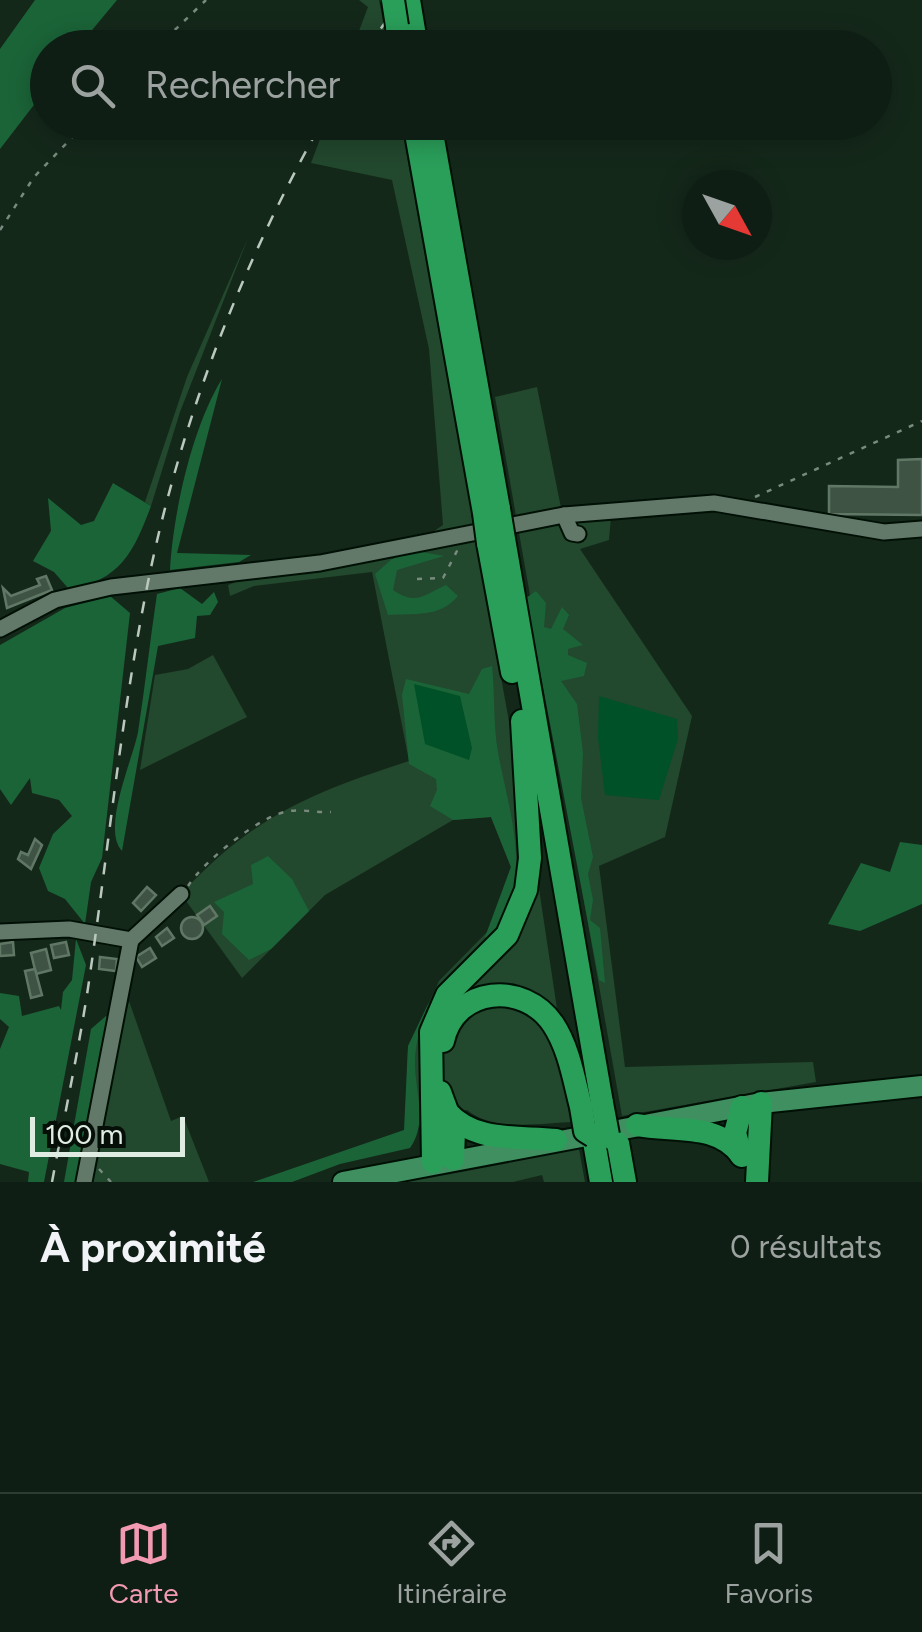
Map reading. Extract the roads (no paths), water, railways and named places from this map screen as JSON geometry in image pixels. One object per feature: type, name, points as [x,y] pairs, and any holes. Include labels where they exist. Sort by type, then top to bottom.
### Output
[{"type":"highway","points":[[418,140],[492,511]]},
{"type":"highway","points":[[433,140],[522,721],[590,1105]]},
{"type":"highway","points":[[496,541],[590,1105]]},
{"type":"highway","points":[[443,1161],[431,1032],[447,995],[507,935],[526,890],[530,858],[522,721]]},
{"type":"highway","points":[[443,1161],[454,1130],[439,1090],[440,1052],[452,1019],[476,999],[508,994],[542,1011],[554,1025],[590,1105],[612,1172]]},
{"type":"highway","points":[[752,1105],[735,1133],[753,1182]]},
{"type":"highway","points":[[752,1105],[753,1182]]},
{"type":"highway","points":[[445,1109],[462,1128],[476,1134],[556,1140]]},
{"type":"highway","points":[[637,1125],[704,1130],[725,1138],[742,1156]]},
{"type":"main road","points":[[343,1182],[752,1105],[922,1086]]},
{"type":"street","points":[[0,629],[56,600],[148,582],[320,563],[456,533],[564,515],[714,503],[884,532],[922,529]]},
{"type":"street","points":[[564,515],[572,533],[578,534]]},
{"type":"street","points":[[84,1182],[130,940],[181,894]]},
{"type":"street","points":[[0,932],[69,929],[130,940]]},
{"type":"railway","points":[[380,30],[401,0]]},
{"type":"railway","points":[[52,1182],[88,988],[130,683],[162,522],[217,345],[265,232],[312,140]]}]
